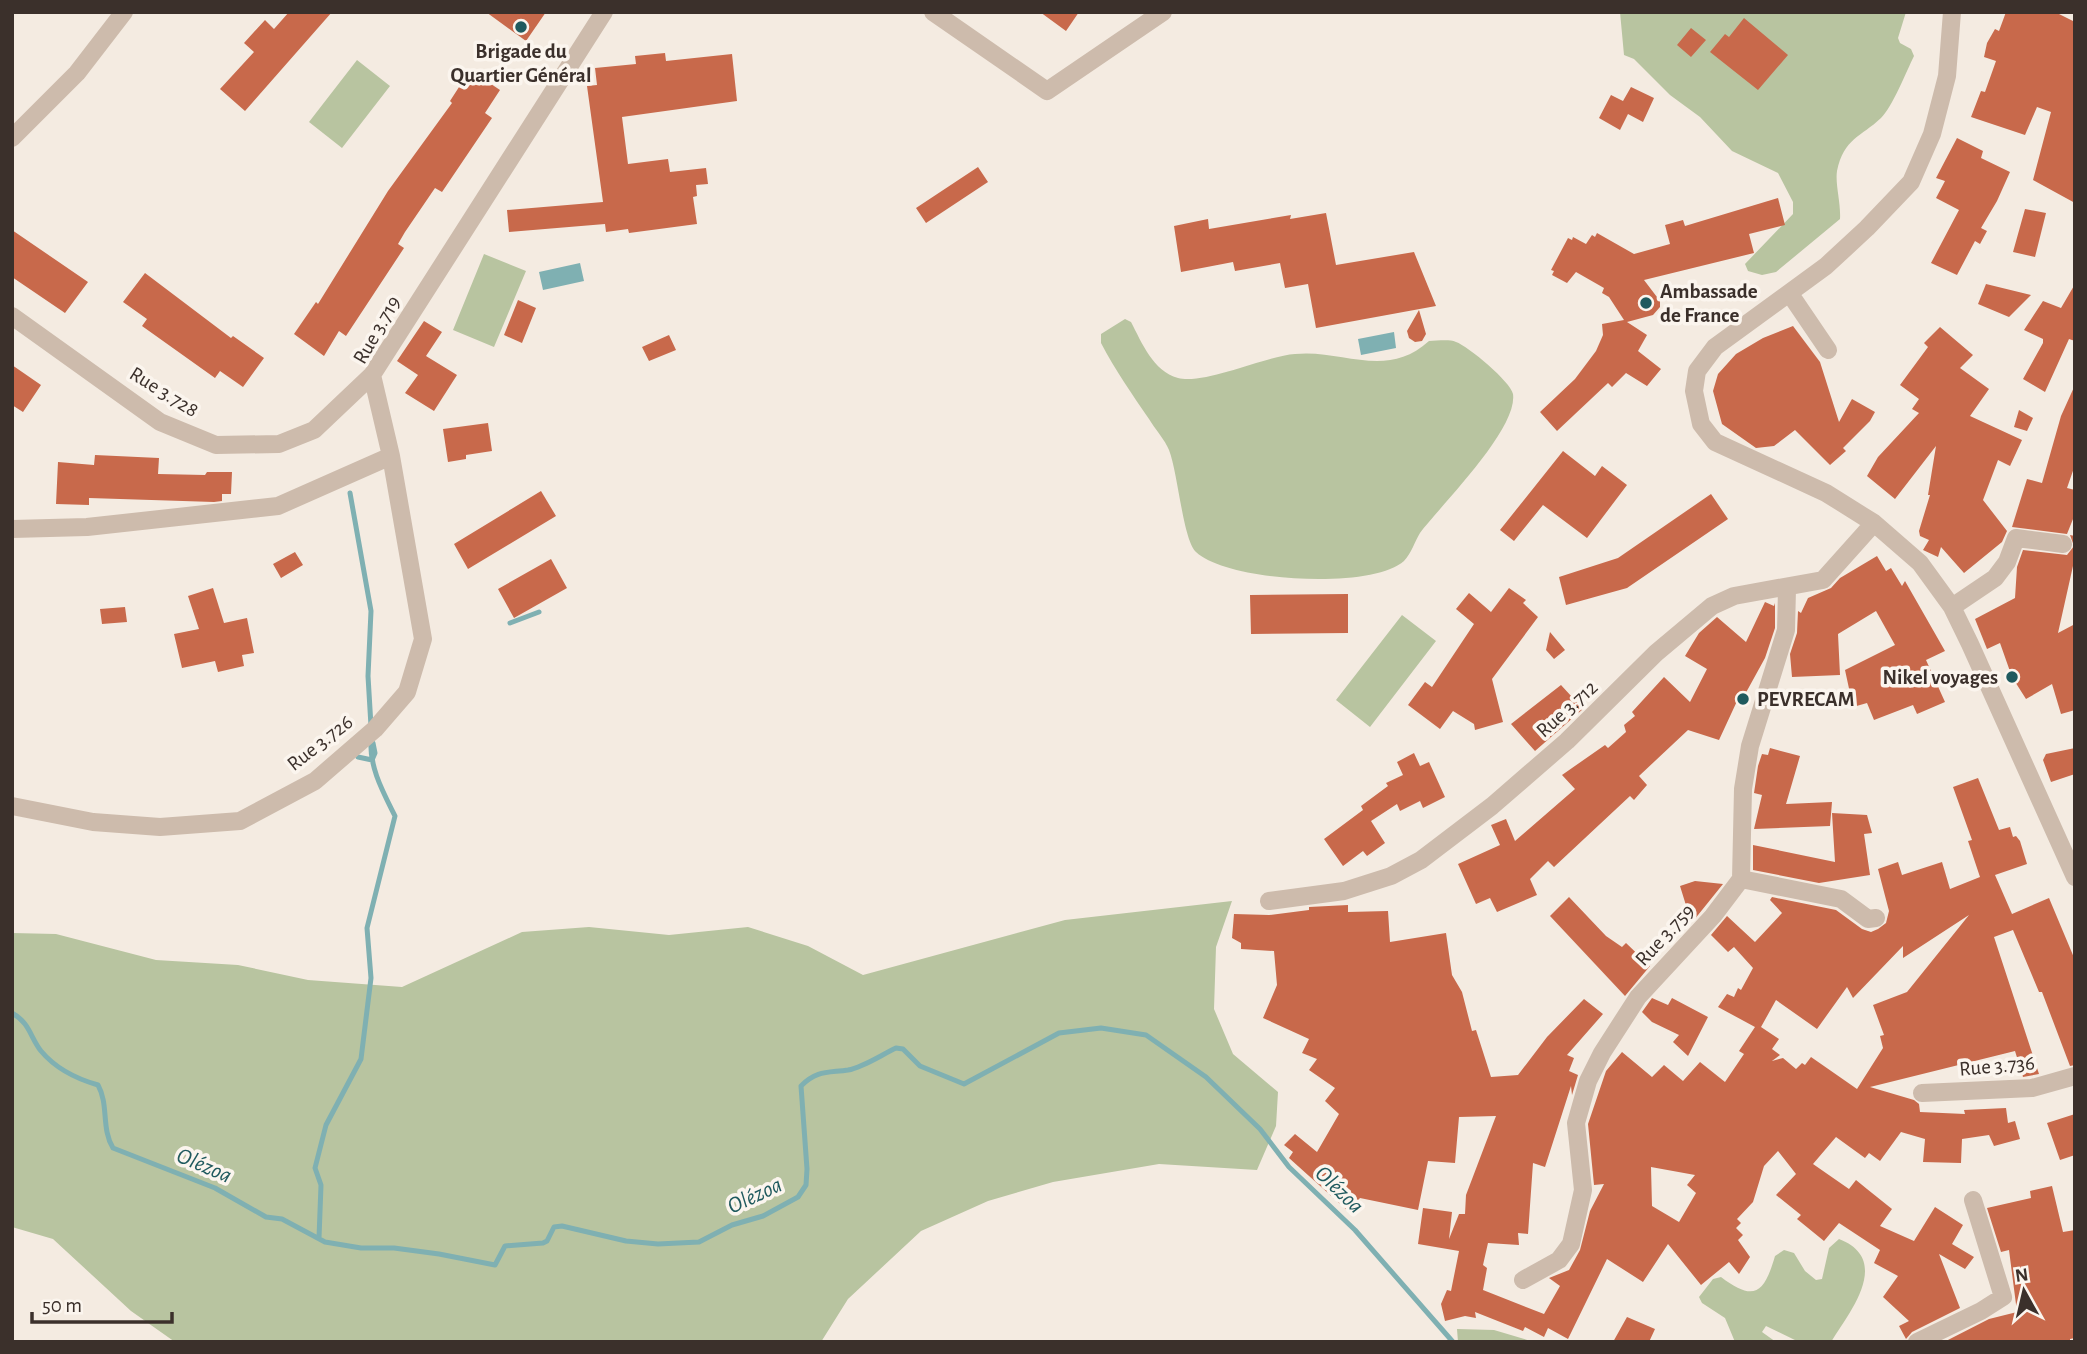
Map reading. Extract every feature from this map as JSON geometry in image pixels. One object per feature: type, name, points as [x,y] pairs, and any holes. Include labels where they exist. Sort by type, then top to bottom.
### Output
[{"type":"street","points":[[12,138],[77,73],[124,12]]},
{"type":"street","name":"Rue 3.719","points":[[391,456],[372,375],[604,12]]},
{"type":"street","points":[[933,12],[1047,91],[1163,12]]},
{"type":"street","points":[[1952,12],[1947,76],[1932,134],[1911,181],[1867,229],[1790,294],[1716,347],[1697,371],[1695,391],[1701,424],[1715,442],[1826,493],[1874,523],[1920,563],[1952,607],[2075,877]]},
{"type":"street","points":[[1790,294],[1828,350]]},
{"type":"street","name":"Rue 3.728","points":[[12,316],[160,422],[216,445],[279,444],[314,430],[372,375]]},
{"type":"street","points":[[12,529],[87,527],[278,506],[391,456]]},
{"type":"street","name":"Rue 3.726","points":[[12,806],[93,822],[160,827],[240,821],[315,780],[375,729],[407,692],[423,639],[391,456]]},
{"type":"street","name":"Rue 3.712","points":[[1269,901],[1344,891],[1391,876],[1421,860],[1492,806],[1567,741],[1656,653],[1712,606],[1759,590],[1787,589],[1823,580],[1874,523]]},
{"type":"street","points":[[1952,607],[1994,578],[2007,562],[2016,538],[2063,544]]},
{"type":"street","points":[[1787,589],[1786,630],[1750,746],[1742,789],[1741,879],[1841,899],[1868,919],[1876,918]]},
{"type":"street","name":"Rue 3.759","points":[[1523,1280],[1559,1260],[1571,1244],[1583,1190],[1576,1123],[1588,1081],[1602,1053],[1638,997],[1713,916],[1741,879]]},
{"type":"street","name":"Rue 3.736","points":[[1922,1093],[2032,1088],[2075,1076]]},
{"type":"street","points":[[1917,1342],[1981,1311],[2003,1297],[1973,1200]]},
{"type":"green space","points":[[1620,12],[1906,12],[1898,38],[1900,43],[1911,49],[1914,56],[1886,113],[1854,139],[1844,151],[1837,171],[1840,219],[1776,272],[1762,275],[1748,271],[1745,264],[1793,214],[1793,202],[1778,173],[1732,151],[1700,117],[1670,95],[1634,59],[1624,55]]},
{"type":"green space","points":[[357,60],[390,86],[342,148],[309,122]]},
{"type":"green space","points":[[484,254],[526,271],[494,347],[453,330]]},
{"type":"green space","points":[[1125,319],[1131,322],[1155,363],[1169,374],[1189,379],[1295,354],[1380,361],[1397,359],[1413,353],[1429,341],[1453,341],[1479,357],[1505,381],[1513,394],[1511,409],[1504,427],[1491,446],[1420,533],[1404,561],[1387,570],[1333,579],[1267,576],[1238,570],[1213,562],[1196,552],[1191,545],[1169,450],[1101,343],[1101,334]]},
{"type":"green space","points":[[1402,615],[1436,641],[1370,727],[1336,700]]},
{"type":"green space","points":[[1232,901],[1216,947],[1214,1009],[1233,1054],[1278,1092],[1276,1126],[1257,1170],[1159,1164],[1053,1182],[988,1201],[921,1231],[848,1299],[821,1342],[175,1342],[131,1311],[53,1239],[12,1227],[12,933],[56,934],[156,960],[238,965],[308,980],[402,987],[522,932],[589,927],[669,935],[748,927],[808,946],[863,975],[1065,920]]},
{"type":"green space","points":[[1839,1239],[1855,1248],[1863,1260],[1865,1273],[1856,1302],[1831,1342],[1799,1342],[1766,1326],[1762,1332],[1776,1342],[1735,1342],[1725,1318],[1702,1303],[1699,1297],[1713,1279],[1721,1277],[1742,1290],[1756,1290],[1767,1279],[1775,1256],[1784,1250],[1794,1253],[1805,1271],[1816,1280],[1822,1279],[1829,1248]]},
{"type":"green space","points":[[1457,1329],[1494,1330],[1534,1342],[1458,1342]]},
{"type":"water","points":[[580,263],[584,281],[543,290],[539,272]]},
{"type":"water","points":[[1394,332],[1396,348],[1361,355],[1358,339]]},
{"type":"building","points":[[289,12],[332,12],[245,111],[220,89],[254,52],[244,43],[265,20],[274,29]]},
{"type":"building","name":"Brigade du Quartier Général","points":[[486,12],[546,12],[526,41]]},
{"type":"building","points":[[1040,12],[1079,12],[1066,31]]},
{"type":"building","points":[[2006,12],[2055,12],[2075,22],[2075,203],[2033,180],[2051,112],[2037,107],[2025,135],[1971,117],[1981,91],[1985,92],[1996,61],[1984,57],[1987,43],[1995,29],[1999,31]]},
{"type":"building","points":[[1744,18],[1788,55],[1758,90],[1710,52],[1725,34],[1729,37]]},
{"type":"building","points":[[1691,28],[1706,40],[1691,57],[1677,45]]},
{"type":"building","points":[[665,53],[666,61],[732,54],[737,101],[622,117],[628,164],[668,159],[670,172],[706,168],[708,184],[696,185],[697,196],[693,197],[697,224],[629,233],[628,229],[606,232],[605,224],[509,232],[507,210],[603,202],[587,86],[597,85],[595,68],[636,64],[635,56]]},
{"type":"building","points":[[470,70],[500,90],[485,113],[492,118],[442,192],[435,188],[405,232],[398,244],[404,248],[346,336],[339,331],[324,356],[294,334],[316,302],[318,304],[388,191],[452,103],[450,101]]},
{"type":"building","points":[[1631,87],[1654,98],[1643,122],[1628,114],[1620,130],[1599,118],[1611,95],[1623,101]]},
{"type":"building","points":[[1957,138],[1983,151],[1981,158],[2010,172],[1981,228],[1987,231],[1980,244],[1975,241],[1957,275],[1931,263],[1959,210],[1936,198],[1945,181],[1936,178]]},
{"type":"building","points":[[978,167],[988,182],[926,223],[916,208]]},
{"type":"building","points":[[1778,198],[1785,225],[1749,234],[1754,253],[1644,280],[1660,301],[1660,307],[1653,315],[1627,322],[1647,335],[1638,351],[1661,369],[1647,386],[1626,373],[1612,387],[1608,383],[1557,431],[1540,412],[1575,379],[1596,351],[1603,335],[1602,324],[1624,320],[1609,297],[1602,293],[1604,288],[1576,272],[1567,283],[1552,275],[1554,271],[1551,270],[1568,238],[1572,240],[1573,237],[1586,244],[1592,235],[1595,237],[1597,233],[1634,254],[1670,244],[1665,225],[1683,220],[1685,226]]},
{"type":"building","points":[[2025,209],[2046,213],[2035,257],[2013,252]]},
{"type":"building","points":[[1326,213],[1336,265],[1414,252],[1436,306],[1316,328],[1308,284],[1285,288],[1280,263],[1235,271],[1233,262],[1181,272],[1174,226],[1208,219],[1209,229],[1291,215],[1290,219]]},
{"type":"building","points":[[12,230],[88,282],[65,313],[12,277]]},
{"type":"building","points":[[145,273],[231,338],[233,336],[264,358],[243,387],[220,371],[215,378],[142,326],[147,319],[123,302]]},
{"type":"building","points":[[1986,284],[2031,295],[2009,317],[1978,304]]},
{"type":"building","points":[[2075,284],[2075,341],[2069,339],[2045,392],[2023,379],[2043,343],[2043,339],[2024,330],[2043,301],[2061,308]]},
{"type":"building","points":[[518,300],[536,308],[522,343],[504,335]]},
{"type":"building","points":[[1419,310],[1426,334],[1422,341],[1415,342],[1409,338],[1407,331]]},
{"type":"building","points":[[424,321],[442,332],[426,356],[457,375],[434,411],[405,393],[418,375],[397,361]]},
{"type":"building","points":[[1793,326],[1820,362],[1839,422],[1852,399],[1875,412],[1870,421],[1843,448],[1846,451],[1830,465],[1795,430],[1774,446],[1756,448],[1722,424],[1713,391],[1718,374],[1736,354],[1763,338]]},
{"type":"building","points":[[1940,327],[1973,355],[1960,368],[1989,389],[1970,416],[2022,440],[2010,466],[1998,460],[1983,500],[2007,531],[2002,542],[1964,573],[1941,547],[1938,557],[1923,550],[1929,540],[1920,536],[1919,531],[1930,495],[1936,446],[1895,499],[1867,476],[1878,457],[1919,413],[1912,409],[1919,399],[1900,385],[1928,347],[1924,343]]},
{"type":"building","points":[[669,335],[676,350],[649,361],[642,347]]},
{"type":"building","points":[[12,365],[41,385],[23,412],[12,405]]},
{"type":"building","points":[[2075,385],[2075,465],[2067,488],[2075,490],[2075,514],[2067,534],[2012,527],[2027,479],[2042,483],[2061,416]]},
{"type":"building","points":[[2019,410],[2033,418],[2027,431],[2014,427]]},
{"type":"building","points":[[488,423],[492,451],[466,455],[466,459],[448,462],[443,429]]},
{"type":"building","points":[[1563,451],[1595,476],[1602,466],[1627,485],[1587,538],[1543,505],[1514,541],[1500,530]]},
{"type":"building","points":[[95,455],[159,458],[158,474],[205,475],[207,472],[232,472],[231,494],[222,494],[222,501],[214,502],[89,498],[89,505],[56,504],[58,462],[94,465]]},
{"type":"building","points":[[541,491],[556,516],[468,569],[454,544]]},
{"type":"building","points":[[1711,494],[1728,519],[1627,588],[1566,605],[1559,577],[1618,558]]},
{"type":"building","points":[[2070,535],[2075,536],[2075,557],[2058,633],[2075,624],[2075,710],[2061,714],[2052,684],[2026,699],[2012,677],[2000,643],[1987,649],[1975,619],[2015,598],[2017,567],[2023,550],[2067,555],[2074,546]]},
{"type":"building","points":[[295,552],[303,565],[281,578],[273,564]]},
{"type":"building","points":[[1877,556],[1886,571],[1891,568],[1902,586],[1905,581],[1945,651],[1926,660],[1945,702],[1917,714],[1913,705],[1874,720],[1867,703],[1853,707],[1845,670],[1895,645],[1876,611],[1838,634],[1840,675],[1792,677],[1790,654],[1797,633],[1798,611],[1801,613],[1808,598],[1831,588],[1840,578]]},
{"type":"building","points":[[551,559],[567,588],[514,618],[498,589]]},
{"type":"building","points":[[213,588],[224,623],[247,618],[254,653],[242,655],[244,666],[218,672],[215,661],[182,668],[174,634],[199,629],[188,596]]},
{"type":"building","points":[[1509,588],[1526,600],[1523,603],[1538,617],[1492,679],[1503,722],[1475,730],[1474,724],[1453,711],[1440,729],[1408,705],[1425,682],[1432,687],[1474,624],[1456,609],[1469,593],[1491,612]]},
{"type":"building","points":[[1348,594],[1348,633],[1251,634],[1250,595]]},
{"type":"building","points":[[1765,602],[1774,606],[1775,603],[1775,628],[1765,658],[1743,698],[1738,699],[1719,740],[1688,730],[1639,776],[1647,785],[1634,800],[1630,796],[1554,867],[1548,861],[1530,879],[1537,895],[1497,912],[1490,898],[1476,904],[1458,864],[1500,845],[1491,825],[1506,819],[1515,841],[1575,789],[1562,775],[1605,745],[1608,748],[1626,732],[1624,725],[1635,716],[1632,712],[1664,677],[1690,702],[1707,669],[1685,656],[1699,633],[1717,617],[1746,642]]},
{"type":"building","points":[[125,607],[127,622],[102,624],[100,609]]},
{"type":"building","points":[[1550,632],[1565,650],[1554,659],[1546,650]]},
{"type":"building","points":[[1561,685],[1583,709],[1535,751],[1511,724]]},
{"type":"building","points":[[1770,748],[1800,756],[1786,804],[1832,802],[1830,826],[1754,829],[1762,795],[1754,793],[1758,766],[1762,754],[1768,755]]},
{"type":"building","points":[[2075,748],[2075,774],[2051,782],[2043,760],[2046,754]]},
{"type":"building","points":[[1414,753],[1420,766],[1429,762],[1445,797],[1423,808],[1420,801],[1400,811],[1397,804],[1371,821],[1385,843],[1367,856],[1363,851],[1343,866],[1324,839],[1363,810],[1361,806],[1388,786],[1386,783],[1403,775],[1397,762]]},
{"type":"building","points":[[1978,778],[1999,830],[2010,827],[2013,837],[2016,836],[2020,841],[2027,864],[1995,875],[2012,914],[2049,898],[2075,960],[2075,1065],[2070,1066],[2042,992],[2039,992],[2013,930],[1994,937],[2039,1074],[2023,1077],[2015,1051],[1870,1087],[1914,1100],[1919,1104],[1920,1112],[1965,1114],[1964,1110],[2006,1108],[2008,1123],[2015,1121],[2020,1139],[1994,1146],[1989,1135],[1962,1139],[1961,1163],[1923,1162],[1925,1139],[1901,1132],[1880,1161],[1869,1153],[1865,1158],[1836,1137],[1813,1164],[1849,1189],[1856,1180],[1892,1209],[1880,1226],[1914,1241],[1935,1207],[1963,1225],[1952,1244],[1974,1257],[1965,1269],[1939,1254],[1960,1308],[1912,1332],[1906,1339],[1899,1326],[1909,1321],[1883,1297],[1898,1276],[1874,1263],[1880,1250],[1839,1223],[1824,1241],[1797,1219],[1801,1215],[1776,1195],[1796,1174],[1778,1151],[1764,1166],[1753,1202],[1737,1219],[1741,1223],[1736,1228],[1743,1235],[1738,1240],[1750,1257],[1739,1274],[1729,1262],[1701,1285],[1668,1244],[1643,1282],[1607,1259],[1568,1339],[1548,1328],[1544,1337],[1525,1327],[1523,1331],[1475,1312],[1476,1318],[1465,1316],[1445,1321],[1441,1304],[1447,1290],[1451,1291],[1459,1251],[1418,1244],[1423,1208],[1452,1212],[1449,1239],[1459,1214],[1465,1214],[1466,1195],[1496,1116],[1459,1117],[1455,1163],[1428,1161],[1418,1210],[1360,1198],[1348,1211],[1289,1158],[1293,1152],[1284,1145],[1295,1134],[1317,1152],[1339,1114],[1325,1101],[1335,1088],[1309,1070],[1317,1059],[1302,1053],[1309,1039],[1263,1018],[1277,985],[1274,951],[1241,949],[1241,943],[1232,938],[1234,914],[1269,915],[1309,910],[1309,907],[1348,905],[1348,912],[1388,911],[1390,942],[1446,933],[1452,975],[1462,992],[1472,1031],[1476,1030],[1491,1077],[1518,1075],[1547,1037],[1584,999],[1603,1014],[1567,1055],[1574,1058],[1569,1071],[1578,1075],[1572,1095],[1571,1086],[1545,1167],[1533,1163],[1528,1234],[1518,1233],[1519,1245],[1488,1243],[1483,1265],[1487,1268],[1483,1290],[1544,1314],[1560,1286],[1549,1278],[1569,1270],[1580,1250],[1590,1211],[1604,1184],[1594,1185],[1588,1124],[1606,1071],[1622,1052],[1652,1077],[1664,1065],[1683,1081],[1700,1062],[1725,1082],[1744,1054],[1739,1051],[1755,1027],[1718,1007],[1727,994],[1734,997],[1738,988],[1741,990],[1753,968],[1734,947],[1728,952],[1711,935],[1727,916],[1755,942],[1782,913],[1770,900],[1772,897],[1836,910],[1862,929],[1871,932],[1886,923],[1889,911],[1878,869],[1898,862],[1902,875],[1942,862],[1950,889],[1980,877],[1968,841],[1972,840],[1953,787]],"holes":[[[1969,915],[1907,992],[1873,1005],[1884,1035],[1880,1036],[1883,1048],[1857,1089],[1811,1057],[1805,1065],[1802,1063],[1796,1069],[1783,1058],[1772,1061],[1780,1055],[1772,1049],[1779,1039],[1761,1027],[1776,1000],[1817,1029],[1847,987],[1853,998],[1903,946],[1903,958]],[[1651,1167],[1695,1175],[1687,1185],[1696,1193],[1679,1222],[1652,1206]]]},
{"type":"building","points":[[1832,813],[1867,815],[1872,833],[1864,834],[1870,875],[1819,883],[1753,870],[1753,845],[1835,862]]},
{"type":"building","points":[[1695,881],[1723,884],[1694,920],[1689,915],[1680,886]]},
{"type":"building","points":[[1569,897],[1606,936],[1622,947],[1626,943],[1650,966],[1625,996],[1550,916]]},
{"type":"building","points":[[1652,998],[1668,1005],[1672,998],[1708,1017],[1688,1056],[1673,1042],[1679,1035],[1652,1022],[1642,1012]]},
{"type":"building","points":[[2075,1114],[2075,1155],[2060,1160],[2047,1123]]},
{"type":"building","points":[[2052,1186],[2063,1232],[2075,1230],[2075,1338],[2070,1339],[2070,1342],[1944,1342],[1989,1319],[2017,1312],[2009,1250],[2001,1252],[1987,1208],[2031,1198],[2030,1191]]},
{"type":"building","points":[[1627,1317],[1655,1329],[1649,1342],[1613,1342]]},
{"type":"waterway","points":[[350,493],[371,611],[368,676],[371,726]]},
{"type":"waterway","points":[[510,623],[539,612]]},
{"type":"waterway","points":[[319,1238],[321,1185],[315,1168],[326,1125],[361,1059],[371,978],[367,928],[395,816],[375,769],[371,739]]},
{"type":"waterway","points":[[358,757],[372,760],[375,753],[373,743]]},
{"type":"waterway","name":"Olézoa","points":[[12,1013],[23,1021],[41,1051],[53,1063],[98,1085],[103,1100],[107,1133],[113,1148],[215,1188],[266,1217],[282,1219],[325,1242],[361,1248],[394,1248],[439,1254],[495,1265],[505,1246],[543,1243],[547,1241],[554,1227],[562,1226],[626,1241],[658,1244],[699,1242],[732,1225],[763,1216],[798,1197],[806,1185],[807,1169],[801,1086],[818,1075],[866,1064],[896,1048],[903,1049],[920,1066],[964,1084],[1059,1033],[1101,1028],[1146,1035],[1206,1077],[1260,1129],[1289,1167],[1355,1230],[1453,1342]]},
{"type":"place","name":"Brigade du Quartier Général","points":[[521,27]]},
{"type":"place","name":"Ambassade de France","points":[[1646,303]]},
{"type":"place","name":"Nikel voyages","points":[[2012,677]]},
{"type":"place","name":"PEVRECAM","points":[[1743,699]]}]
